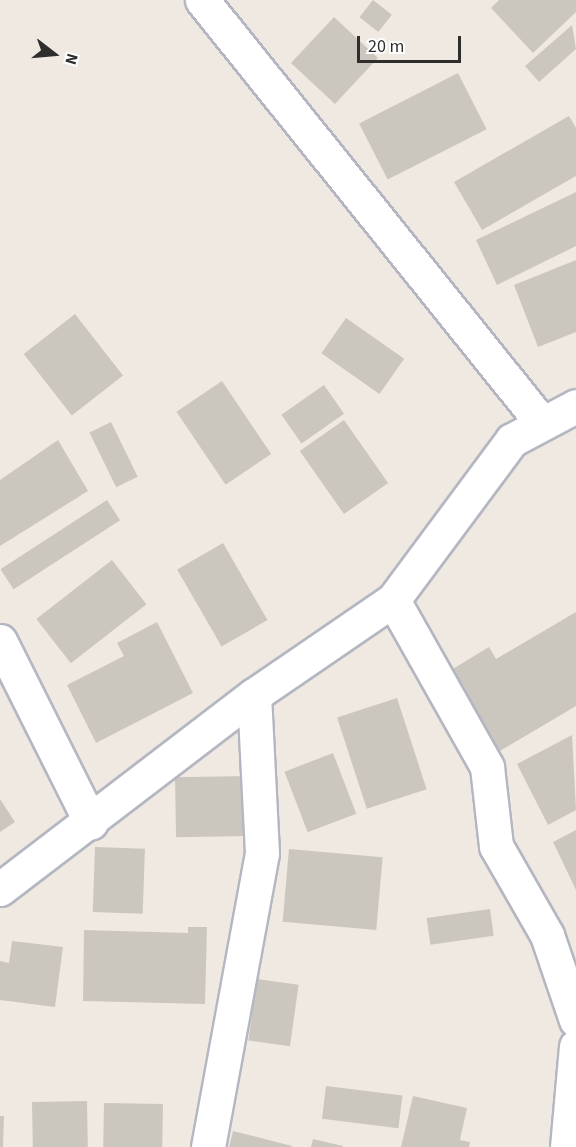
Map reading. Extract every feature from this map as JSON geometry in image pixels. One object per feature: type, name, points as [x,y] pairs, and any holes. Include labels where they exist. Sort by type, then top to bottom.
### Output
[{"type":"street","points":[[202,0],[541,422]]},
{"type":"street","points":[[0,889],[91,823],[254,695],[393,600],[426,560],[482,473],[512,440],[541,422],[576,406]]},
{"type":"street","points":[[393,600],[487,767],[496,846],[547,935],[576,1020]]},
{"type":"street","points":[[0,641],[91,823]]},
{"type":"street","points":[[208,1147],[262,853],[254,695]]},
{"type":"street","points":[[567,1147],[576,1047]]},
{"type":"building","points":[[373,0],[392,15],[378,32],[359,17]]},
{"type":"building","points":[[499,0],[576,0],[576,12],[533,53],[491,8]]},
{"type":"building","points":[[334,17],[378,58],[335,104],[291,63]]},
{"type":"building","points":[[572,25],[576,49],[539,82],[525,66]]},
{"type":"building","points":[[458,73],[487,129],[388,180],[359,123]]},
{"type":"building","points":[[569,116],[576,128],[576,176],[482,230],[454,182]]},
{"type":"building","points":[[576,192],[576,246],[497,285],[476,240]]},
{"type":"building","points":[[576,260],[576,332],[538,347],[514,285]]},
{"type":"building","points":[[75,314],[123,375],[72,415],[24,354]]},
{"type":"building","points":[[346,318],[404,359],[379,394],[321,353]]},
{"type":"building","points":[[222,381],[271,454],[226,485],[176,412]]},
{"type":"building","points":[[324,385],[344,414],[301,443],[281,415]]},
{"type":"building","points":[[344,420],[388,483],[344,514],[300,451]]},
{"type":"building","points":[[111,422],[138,477],[116,487],[89,433]]},
{"type":"building","points":[[58,440],[88,491],[0,546],[0,480]]},
{"type":"building","points":[[107,500],[120,520],[14,589],[0,569]]},
{"type":"building","points":[[223,543],[268,620],[222,647],[177,570]]},
{"type":"building","points":[[112,560],[146,604],[71,663],[36,619]]},
{"type":"building","points":[[576,612],[576,706],[488,758],[441,676],[489,647],[496,659]]},
{"type":"building","points":[[157,622],[193,693],[96,743],[67,685],[124,656],[117,643]]},
{"type":"building","points":[[397,698],[427,789],[367,809],[337,717]]},
{"type":"building","points":[[572,735],[576,810],[548,825],[517,764]]},
{"type":"building","points":[[333,753],[356,814],[308,832],[284,772]]},
{"type":"building","points":[[248,776],[249,836],[176,837],[175,777]]},
{"type":"building","points":[[0,799],[15,822],[0,832]]},
{"type":"building","points":[[576,830],[576,890],[553,842]]},
{"type":"building","points":[[95,847],[145,849],[143,914],[93,912]]},
{"type":"building","points":[[289,849],[383,857],[376,930],[283,922]]},
{"type":"building","points":[[490,909],[494,936],[430,945],[427,918]]},
{"type":"building","points":[[188,927],[207,927],[205,1004],[83,1001],[84,930],[188,933]]},
{"type":"building","points":[[12,941],[63,947],[55,1007],[0,1000],[0,961],[9,963]]},
{"type":"building","points":[[257,979],[299,985],[290,1046],[248,1040]]},
{"type":"building","points":[[326,1086],[402,1095],[398,1128],[322,1119]]},
{"type":"building","points":[[413,1096],[467,1108],[460,1140],[470,1142],[469,1147],[401,1147]]},
{"type":"building","points":[[87,1101],[88,1147],[33,1147],[32,1102]]},
{"type":"building","points":[[104,1103],[163,1104],[162,1147],[103,1147]]},
{"type":"building","points":[[0,1116],[4,1116],[3,1147],[0,1147]]},
{"type":"building","points":[[233,1131],[292,1146],[292,1147],[229,1147]]},
{"type":"building","points":[[313,1139],[343,1146],[343,1147],[311,1147]]}]
